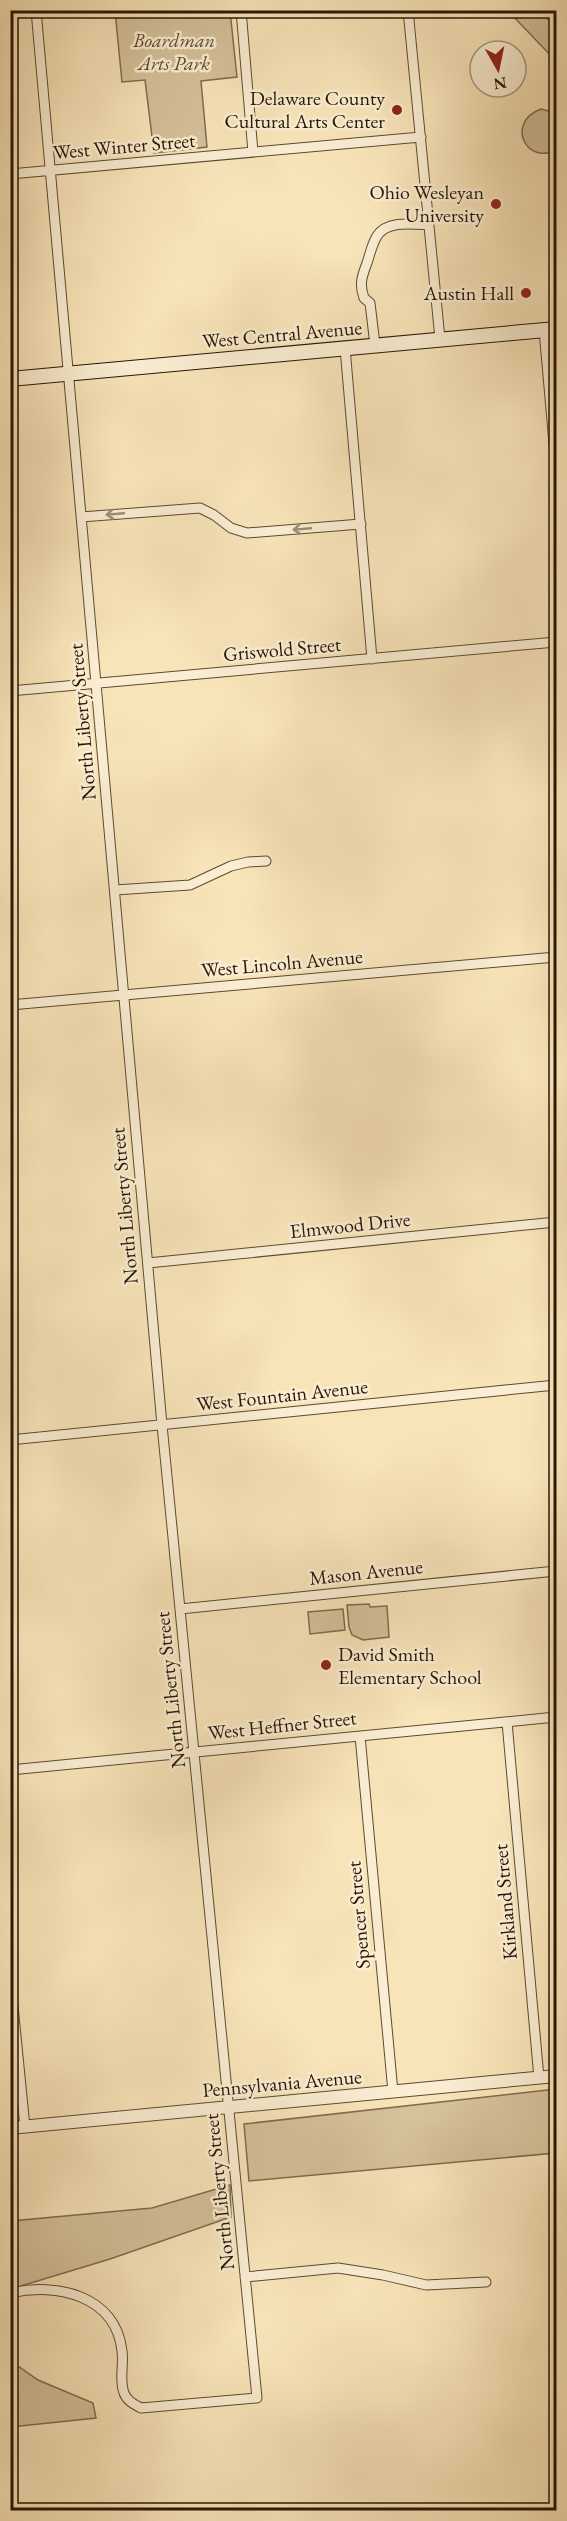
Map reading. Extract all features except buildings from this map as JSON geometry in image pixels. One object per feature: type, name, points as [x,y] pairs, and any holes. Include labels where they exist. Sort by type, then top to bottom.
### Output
[{"type":"main road","name":"West Central Avenue","points":[[10,378],[550,330]]},
{"type":"street","name":"North Liberty Street","points":[[10,2293],[34,2289],[66,2291],[89,2300],[101,2308],[116,2327],[120,2338],[123,2391],[132,2403],[141,2408],[257,2398],[162,1425],[36,10]]},
{"type":"street","points":[[241,10],[253,152]]},
{"type":"street","points":[[408,10],[440,339]]},
{"type":"street","points":[[457,10],[490,10]]},
{"type":"street","name":"West Winter Street","points":[[10,174],[421,137]]},
{"type":"street","points":[[375,345],[370,303],[364,298],[360,281],[375,239],[384,229],[391,226],[429,225]]},
{"type":"street","points":[[550,330],[556,465]]},
{"type":"street","points":[[345,348],[372,659]]},
{"type":"street","points":[[81,517],[189,507],[208,511],[231,528],[247,533],[360,524]]},
{"type":"street","name":"Griswold Street","points":[[10,691],[556,642]]},
{"type":"street","points":[[114,890],[190,885],[231,866],[266,861]]},
{"type":"street","name":"West Lincoln Avenue","points":[[10,1005],[556,957]]},
{"type":"street","name":"Elmwood Drive","points":[[148,1263],[556,1222]]},
{"type":"street","name":"West Fountain Avenue","points":[[10,1440],[556,1385]]},
{"type":"street","name":"Mason Avenue","points":[[180,1609],[556,1571]]},
{"type":"street","name":"West Heffner Street","points":[[10,1770],[556,1717]]},
{"type":"street","name":"Kirkland Street","points":[[507,1722],[539,2078]]},
{"type":"street","name":"Spencer Street","points":[[360,1736],[393,2092]]},
{"type":"street","points":[[10,1976],[25,2127]]},
{"type":"street","name":"Pennsylvania Avenue","points":[[10,2128],[556,2076]]},
{"type":"street","points":[[245,2277],[338,2268],[426,2285],[486,2282]]},
{"type":"green space","name":"Boardman Arts Park","points":[[115,11],[230,11],[237,77],[201,81],[207,147],[154,153],[145,80],[122,82]]},
{"type":"green space","points":[[507,11],[556,11],[556,61],[510,13]]},
{"type":"green space","points":[[541,109],[556,113],[556,149],[546,153],[529,148],[522,133],[524,124],[530,115]]},
{"type":"green space","points":[[369,1604],[370,1607],[387,1606],[389,1637],[363,1640],[352,1635],[347,1605]]},
{"type":"green space","points":[[343,1609],[345,1630],[310,1634],[308,1612]]},
{"type":"green space","points":[[556,2089],[556,2153],[249,2181],[244,2124]]},
{"type":"green space","points":[[230,2185],[231,2217],[110,2259],[11,2289],[11,2221],[152,2208]]},
{"type":"green space","points":[[11,2361],[38,2380],[93,2403],[96,2418],[11,2427]]},
{"type":"waterway","points":[[537,10],[556,24]]},
{"type":"place","name":"Delaware County Cultural Arts Center","points":[[397,110]]},
{"type":"place","name":"Ohio Wesleyan University","points":[[496,204]]},
{"type":"place","name":"Austin Hall","points":[[526,293]]},
{"type":"place","name":"David Smith Elementary School","points":[[326,1665]]}]
